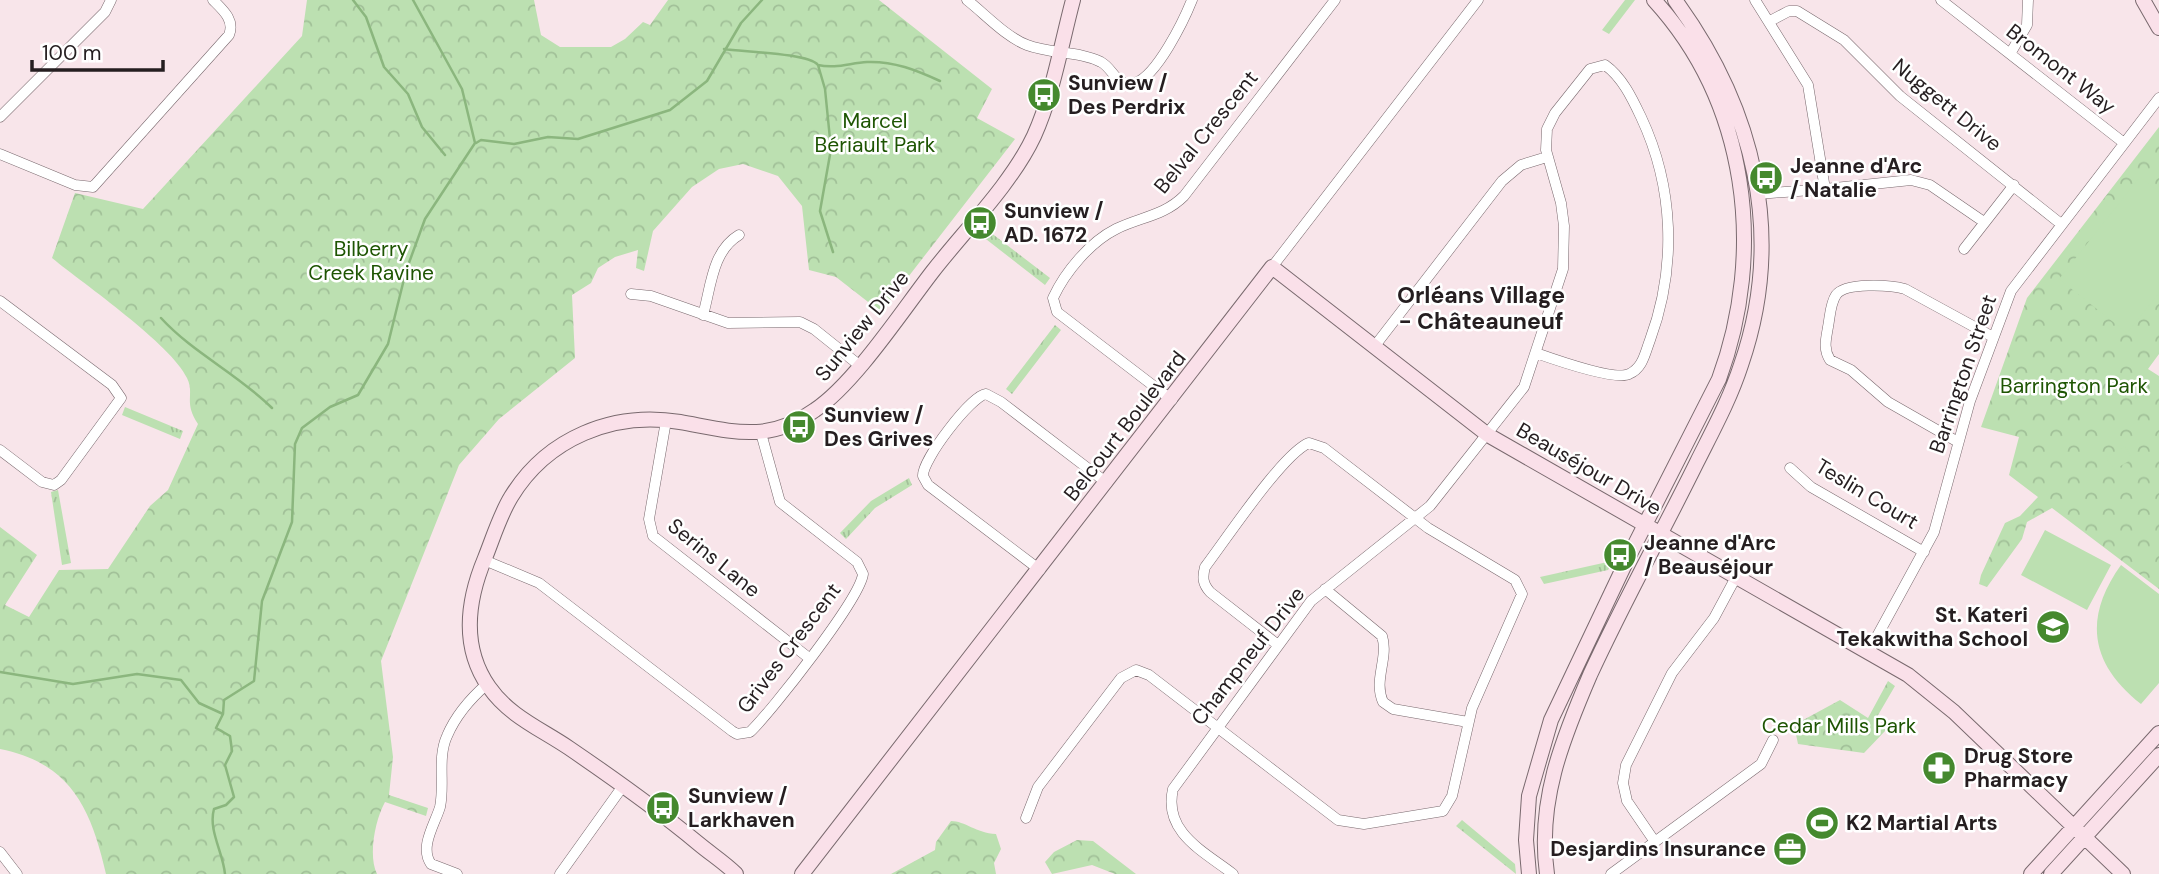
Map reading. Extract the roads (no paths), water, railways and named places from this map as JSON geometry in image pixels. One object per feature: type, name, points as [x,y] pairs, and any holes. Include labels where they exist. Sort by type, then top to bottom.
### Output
[{"type":"street","points":[[0,117],[105,12],[111,0]]},
{"type":"street","points":[[0,154],[75,185],[93,187],[229,35],[232,27],[229,18],[212,0]]},
{"type":"street","points":[[967,0],[1020,41],[1059,53],[1100,61],[1123,82],[1139,82],[1181,29],[1192,0]]},
{"type":"street","name":"Sunview Drive","points":[[738,873],[623,786],[516,715],[487,684],[475,656],[469,626],[472,594],[484,561],[510,499],[546,456],[571,439],[610,423],[638,419],[666,421],[727,433],[761,433],[812,413],[837,391],[1024,153],[1044,111],[1073,0]]},
{"type":"street","name":"Belval Crescent","points":[[1172,400],[1057,312],[1053,298],[1093,245],[1117,229],[1165,212],[1184,196],[1335,0]]},
{"type":"street","name":"Belcourt Boulevard","points":[[802,874],[1172,400],[1478,0]]},
{"type":"street","points":[[1529,874],[1526,840],[1529,796],[1539,752],[1584,650],[1707,407],[1726,361],[1738,313],[1745,245],[1741,182],[1727,126],[1701,67],[1654,0]]},
{"type":"street","points":[[1547,874],[1544,827],[1556,757],[1598,658],[1714,428],[1747,346],[1760,276],[1761,234],[1751,151],[1728,85],[1699,33],[1675,0]]},
{"type":"street","points":[[1755,0],[1808,85],[1825,189]]},
{"type":"street","name":"Bromont Way","points":[[1941,0],[2124,143]]},
{"type":"street","points":[[2010,54],[2027,25],[2028,0]]},
{"type":"street","points":[[2143,0],[2159,28]]},
{"type":"street","name":"Nuggett Drive","points":[[1770,21],[1789,10],[1797,11],[1844,40],[1900,96],[2062,224]]},
{"type":"street","name":"Champneuf Drive","points":[[1233,874],[1185,837],[1173,820],[1173,789],[1311,601],[1416,519],[1488,435],[1524,387],[1536,353],[1559,289],[1564,249],[1561,203],[1547,157],[1545,140],[1550,121],[1590,69],[1605,65],[1616,73],[1635,105],[1658,161],[1669,232],[1663,296],[1641,366],[1630,374],[1611,374],[1536,353]]},
{"type":"street","name":"Barrington Street","points":[[1869,651],[1924,552],[1942,507],[1958,442],[1993,337],[2018,280],[2159,98]]},
{"type":"street","points":[[1374,347],[1502,181],[1521,165],[1547,157]]},
{"type":"street","points":[[1758,194],[1911,180],[1930,185],[1984,222]]},
{"type":"street","points":[[1964,249],[2014,185]]},
{"type":"street","points":[[703,315],[719,254],[728,242],[739,235]]},
{"type":"street","name":"Beauséjour Drive","points":[[1272,267],[1488,435],[1908,675],[1954,712],[2123,874]]},
{"type":"street","points":[[1958,442],[1888,402],[1851,370],[1830,359],[1825,344],[1833,300],[1838,292],[1849,287],[1892,286],[1905,289],[1993,337]]},
{"type":"street","points":[[631,294],[651,296],[728,323],[800,322],[859,365]]},
{"type":"street","points":[[0,301],[118,390],[121,398],[61,480],[54,485],[42,482],[0,450]]},
{"type":"street","points":[[1040,570],[928,485],[923,468],[941,442],[976,398],[992,395],[1107,483]]},
{"type":"street","name":"Serins Lane","points":[[666,421],[649,519],[650,531],[809,657]]},
{"type":"street","name":"Grives Crescent","points":[[484,561],[539,583],[737,734],[744,735],[755,728],[848,606],[863,575],[857,562],[780,502],[761,433]]},
{"type":"street","points":[[1026,818],[1038,787],[1130,671],[1149,675],[1331,816],[1345,823],[1364,824],[1443,811],[1451,796],[1468,722],[1522,594],[1516,580],[1416,519],[1324,448],[1309,443],[1297,450],[1205,567],[1203,575],[1203,582],[1210,592],[1278,645]]},
{"type":"street","name":"Teslin Court","points":[[1790,468],[1811,487],[1924,552]]},
{"type":"street","points":[[1655,842],[1627,801],[1623,783],[1626,765],[1672,673],[1714,618],[1736,576]]},
{"type":"street","points":[[1325,589],[1382,636],[1384,650],[1379,686],[1383,702],[1393,709],[1468,722]]},
{"type":"street","points":[[457,874],[431,863],[426,847],[443,789],[442,753],[447,736],[476,694],[487,684]]},
{"type":"street","points":[[2051,874],[2080,832],[2159,733]]},
{"type":"street","points":[[1611,874],[1761,764],[1773,740]]},
{"type":"street","points":[[2031,874],[2080,832],[2159,755]]},
{"type":"street","points":[[560,874],[623,786]]},
{"type":"street","points":[[0,852],[17,874]]},
{"type":"waterway","points":[[353,0],[366,17],[384,67],[408,94],[422,127],[445,155]]},
{"type":"waterway","points":[[225,874],[214,833],[213,817],[214,809],[226,805],[234,797],[225,765],[232,751],[230,736],[216,728],[223,714],[224,700],[254,681],[262,601],[292,522],[295,444],[302,428],[330,407],[358,395],[388,344],[406,271],[425,219],[475,143],[462,89],[413,0]]},
{"type":"waterway","points":[[476,143],[481,140],[514,144],[548,137],[578,139],[670,110],[707,81],[741,23],[762,0]]},
{"type":"waterway","points":[[724,49],[789,55],[818,65],[825,89],[831,149],[820,211],[833,252]]},
{"type":"waterway","points":[[818,65],[886,63],[940,81]]},
{"type":"waterway","points":[[161,318],[187,342],[272,408]]},
{"type":"waterway","points":[[0,672],[73,684],[137,674],[181,680],[199,703],[223,714]]},
{"type":"place","name":"Sunview / Des Perdrix","points":[[1044,95]]},
{"type":"place","name":"Jeanne d'Arc / Natalie","points":[[1766,178]]},
{"type":"place","name":"Sunview / AD. 1672","points":[[980,223]]},
{"type":"place","name":"Sunview / Des Grives","points":[[799,427]]},
{"type":"place","name":"Jeanne d'Arc / Beauséjour","points":[[1620,555]]},
{"type":"place","name":"St. Kateri Tekakwitha School","points":[[2053,627]]},
{"type":"place","name":"Drug Store Pharmacy","points":[[1939,768]]},
{"type":"place","name":"Sunview / Larkhaven","points":[[663,808]]},
{"type":"place","name":"K2 Martial Arts","points":[[1822,823]]},
{"type":"place","name":"Desjardins Insurance","points":[[1790,849]]},
{"type":"district","name":"Orléans Village - Châteauneuf","points":[[1481,308]]},
{"type":"park label","name":"Marcel Bériault Park","points":[[875,133]]},
{"type":"park label","name":"Bilberry Creek Ravine","points":[[371,261]]},
{"type":"park label","name":"Barrington Park","points":[[2074,386]]},
{"type":"park label","name":"Cedar Mills Park","points":[[1839,726]]}]
